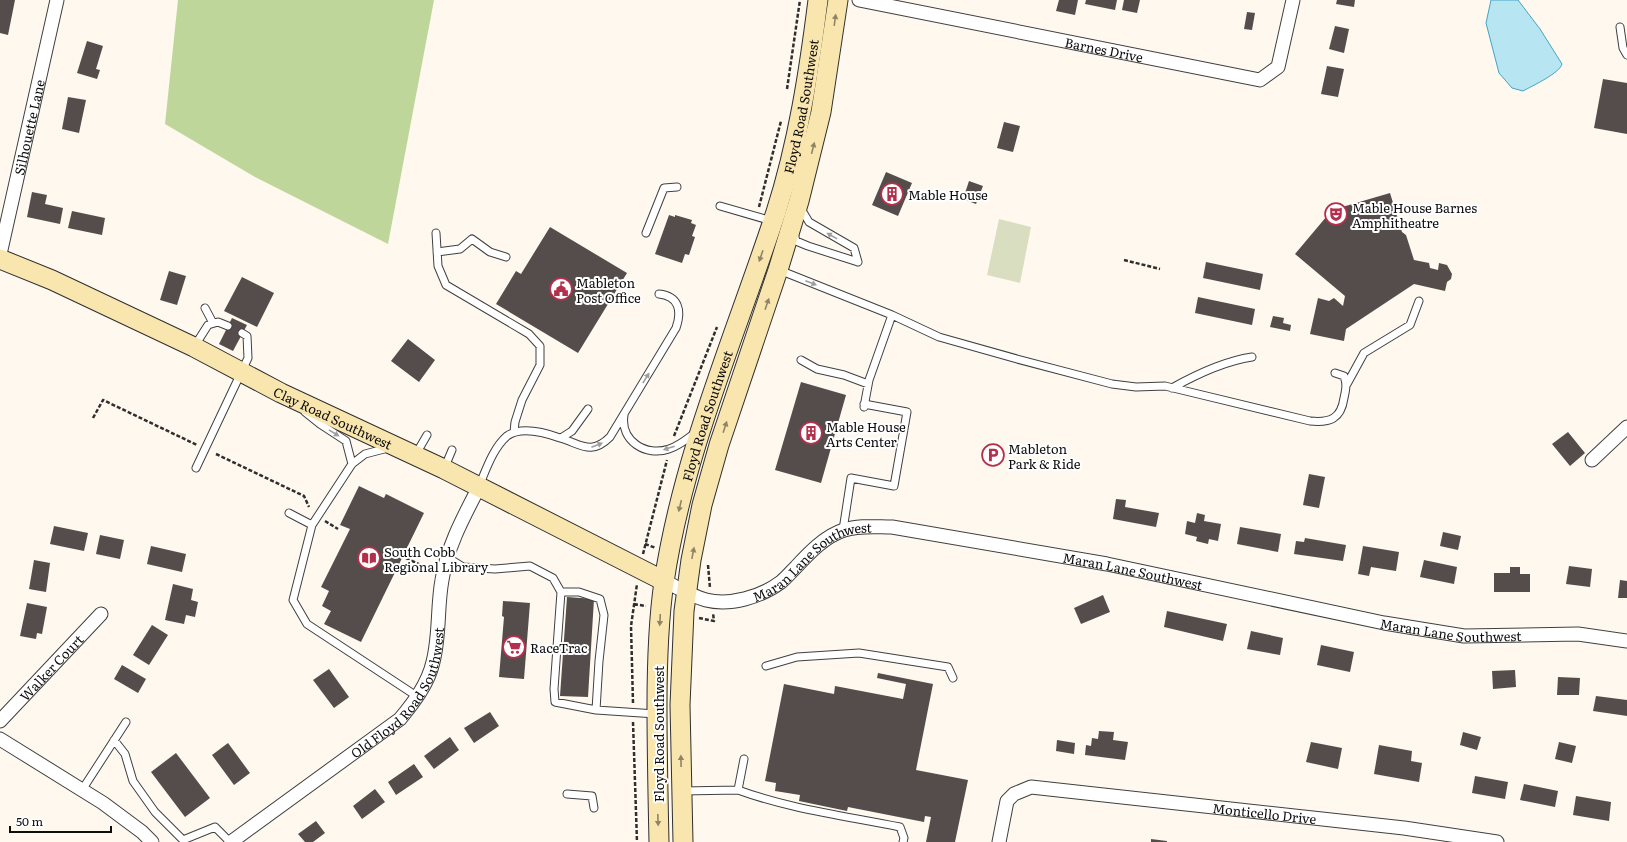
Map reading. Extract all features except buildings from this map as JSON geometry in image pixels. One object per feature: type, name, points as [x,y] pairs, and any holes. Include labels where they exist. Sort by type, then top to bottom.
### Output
[{"type":"main road","name":"Floyd Road Southwest","points":[[659,842],[657,673],[664,581],[690,467],[772,221],[791,159],[808,76],[818,0]]},
{"type":"main road","name":"Floyd Road Southwest","points":[[683,842],[680,704],[686,591],[702,505],[719,445],[778,270],[791,226],[794,197],[821,112],[838,0]]},
{"type":"main road","name":"Clay Road Southwest","points":[[0,260],[52,280],[194,347],[281,393],[444,469],[664,581]]},
{"type":"street","name":"Silhouette Lane","points":[[0,254],[57,0]]},
{"type":"street","name":"Barnes Drive","points":[[859,0],[1260,80],[1278,67],[1294,0]]},
{"type":"street","points":[[1592,460],[1627,427]]},
{"type":"street","name":"Old Floyd Road Southwest","points":[[231,842],[400,719],[418,697],[434,662],[442,579],[447,557],[466,511],[479,487]]},
{"type":"street","name":"Maran Lane Southwest","points":[[664,581],[706,600],[736,600],[761,594],[781,582],[823,541],[843,530],[864,527],[892,527],[1107,564],[1384,623],[1464,636],[1578,634],[1627,641]]},
{"type":"street","name":"Walker Court","points":[[0,721],[100,614]]},
{"type":"street","points":[[0,739],[82,790],[142,832],[152,842]]},
{"type":"street","name":"Monticello Drive","points":[[999,842],[1007,801],[1014,794],[1031,787],[1404,828],[1493,842]]},
{"type":"lane","points":[[1620,27],[1623,48],[1627,55]]},
{"type":"lane","points":[[791,226],[796,241],[858,262],[854,248],[809,222],[794,197],[797,163],[797,130]]},
{"type":"lane","points":[[646,234],[664,188],[677,187]]},
{"type":"lane","points":[[720,206],[772,221]]},
{"type":"lane","points":[[436,233],[438,266],[446,285],[529,334],[540,346],[540,365],[522,400],[515,422],[514,432]]},
{"type":"lane","points":[[437,252],[460,249],[472,239],[490,252],[506,257]]},
{"type":"lane","points":[[776,249],[778,270],[892,314],[939,337],[1112,384],[1136,387],[1165,386],[1310,421],[1322,422],[1330,420],[1338,415],[1343,405],[1347,384],[1364,353],[1410,325],[1419,301]]},
{"type":"lane","points":[[479,487],[498,446],[507,436],[514,432],[535,432],[561,438],[580,447],[588,448],[600,445],[610,437],[679,321],[680,315],[676,302],[672,298],[659,294]]},
{"type":"lane","points":[[205,308],[213,323]]},
{"type":"lane","points":[[843,530],[851,478],[894,486],[907,412],[864,405],[868,384],[892,314]]},
{"type":"lane","points":[[194,347],[208,325],[218,322],[228,326]]},
{"type":"lane","points":[[196,468],[248,358],[247,336],[242,333]]},
{"type":"lane","points":[[1172,388],[1184,381],[1236,359],[1252,357]]},
{"type":"lane","points":[[801,360],[817,369],[844,375],[868,384]]},
{"type":"lane","points":[[1335,372],[1344,376],[1347,384]]},
{"type":"lane","points":[[281,393],[320,424],[346,441],[352,464]]},
{"type":"lane","points":[[561,438],[572,431],[588,409]]},
{"type":"lane","points":[[625,411],[624,425],[628,438],[639,447],[648,450],[658,451],[670,449],[677,446],[702,428]]},
{"type":"lane","points":[[416,456],[427,436]]},
{"type":"lane","points":[[396,446],[365,454],[352,464],[312,525],[293,600],[307,624],[418,697]]},
{"type":"lane","points":[[444,469],[452,450]]},
{"type":"lane","points":[[289,513],[312,525]]},
{"type":"lane","points":[[447,557],[463,567],[495,569],[530,566],[553,578],[561,592],[554,689],[555,702],[596,710],[657,714]]},
{"type":"lane","points":[[561,592],[579,592],[600,598],[604,615],[596,710]]},
{"type":"lane","points":[[766,666],[797,657],[859,653],[948,667],[953,678]]},
{"type":"lane","points":[[82,790],[126,722]]},
{"type":"lane","points":[[114,740],[125,754],[133,781],[155,812],[183,840],[215,827],[231,842]]},
{"type":"lane","points":[[738,790],[744,759]]},
{"type":"lane","points":[[682,791],[738,790],[755,796],[798,806],[900,827],[904,842]]},
{"type":"lane","points":[[567,794],[592,796],[594,808]]},
{"type":"path","points":[[1124,260],[1160,269]]},
{"type":"path","points":[[93,418],[103,400],[197,445]]},
{"type":"path","points":[[216,454],[304,496],[309,507]]},
{"type":"path","points":[[324,520],[338,528]]},
{"type":"path","points":[[406,558],[429,570]]},
{"type":"green space","points":[[178,0],[434,0],[388,244],[255,177],[165,124]]},
{"type":"green space","points":[[999,219],[1031,227],[1020,283],[987,275]]},
{"type":"water","points":[[1491,0],[1518,0],[1540,29],[1562,64],[1560,68],[1545,79],[1523,91],[1512,88],[1499,73],[1486,23]]},
{"type":"place","name":"Mable House","points":[[892,194]]},
{"type":"place","name":"Mable House Barnes Amphitheatre","points":[[1336,214]]},
{"type":"place","name":"Mableton Post Office","points":[[561,289]]},
{"type":"place","name":"Mable House Arts Center","points":[[811,433]]},
{"type":"place","name":"Mableton Park & Ride","points":[[993,455]]},
{"type":"place","name":"South Cobb Regional Library","points":[[369,558]]},
{"type":"place","name":"RaceTrac","points":[[514,647]]}]
